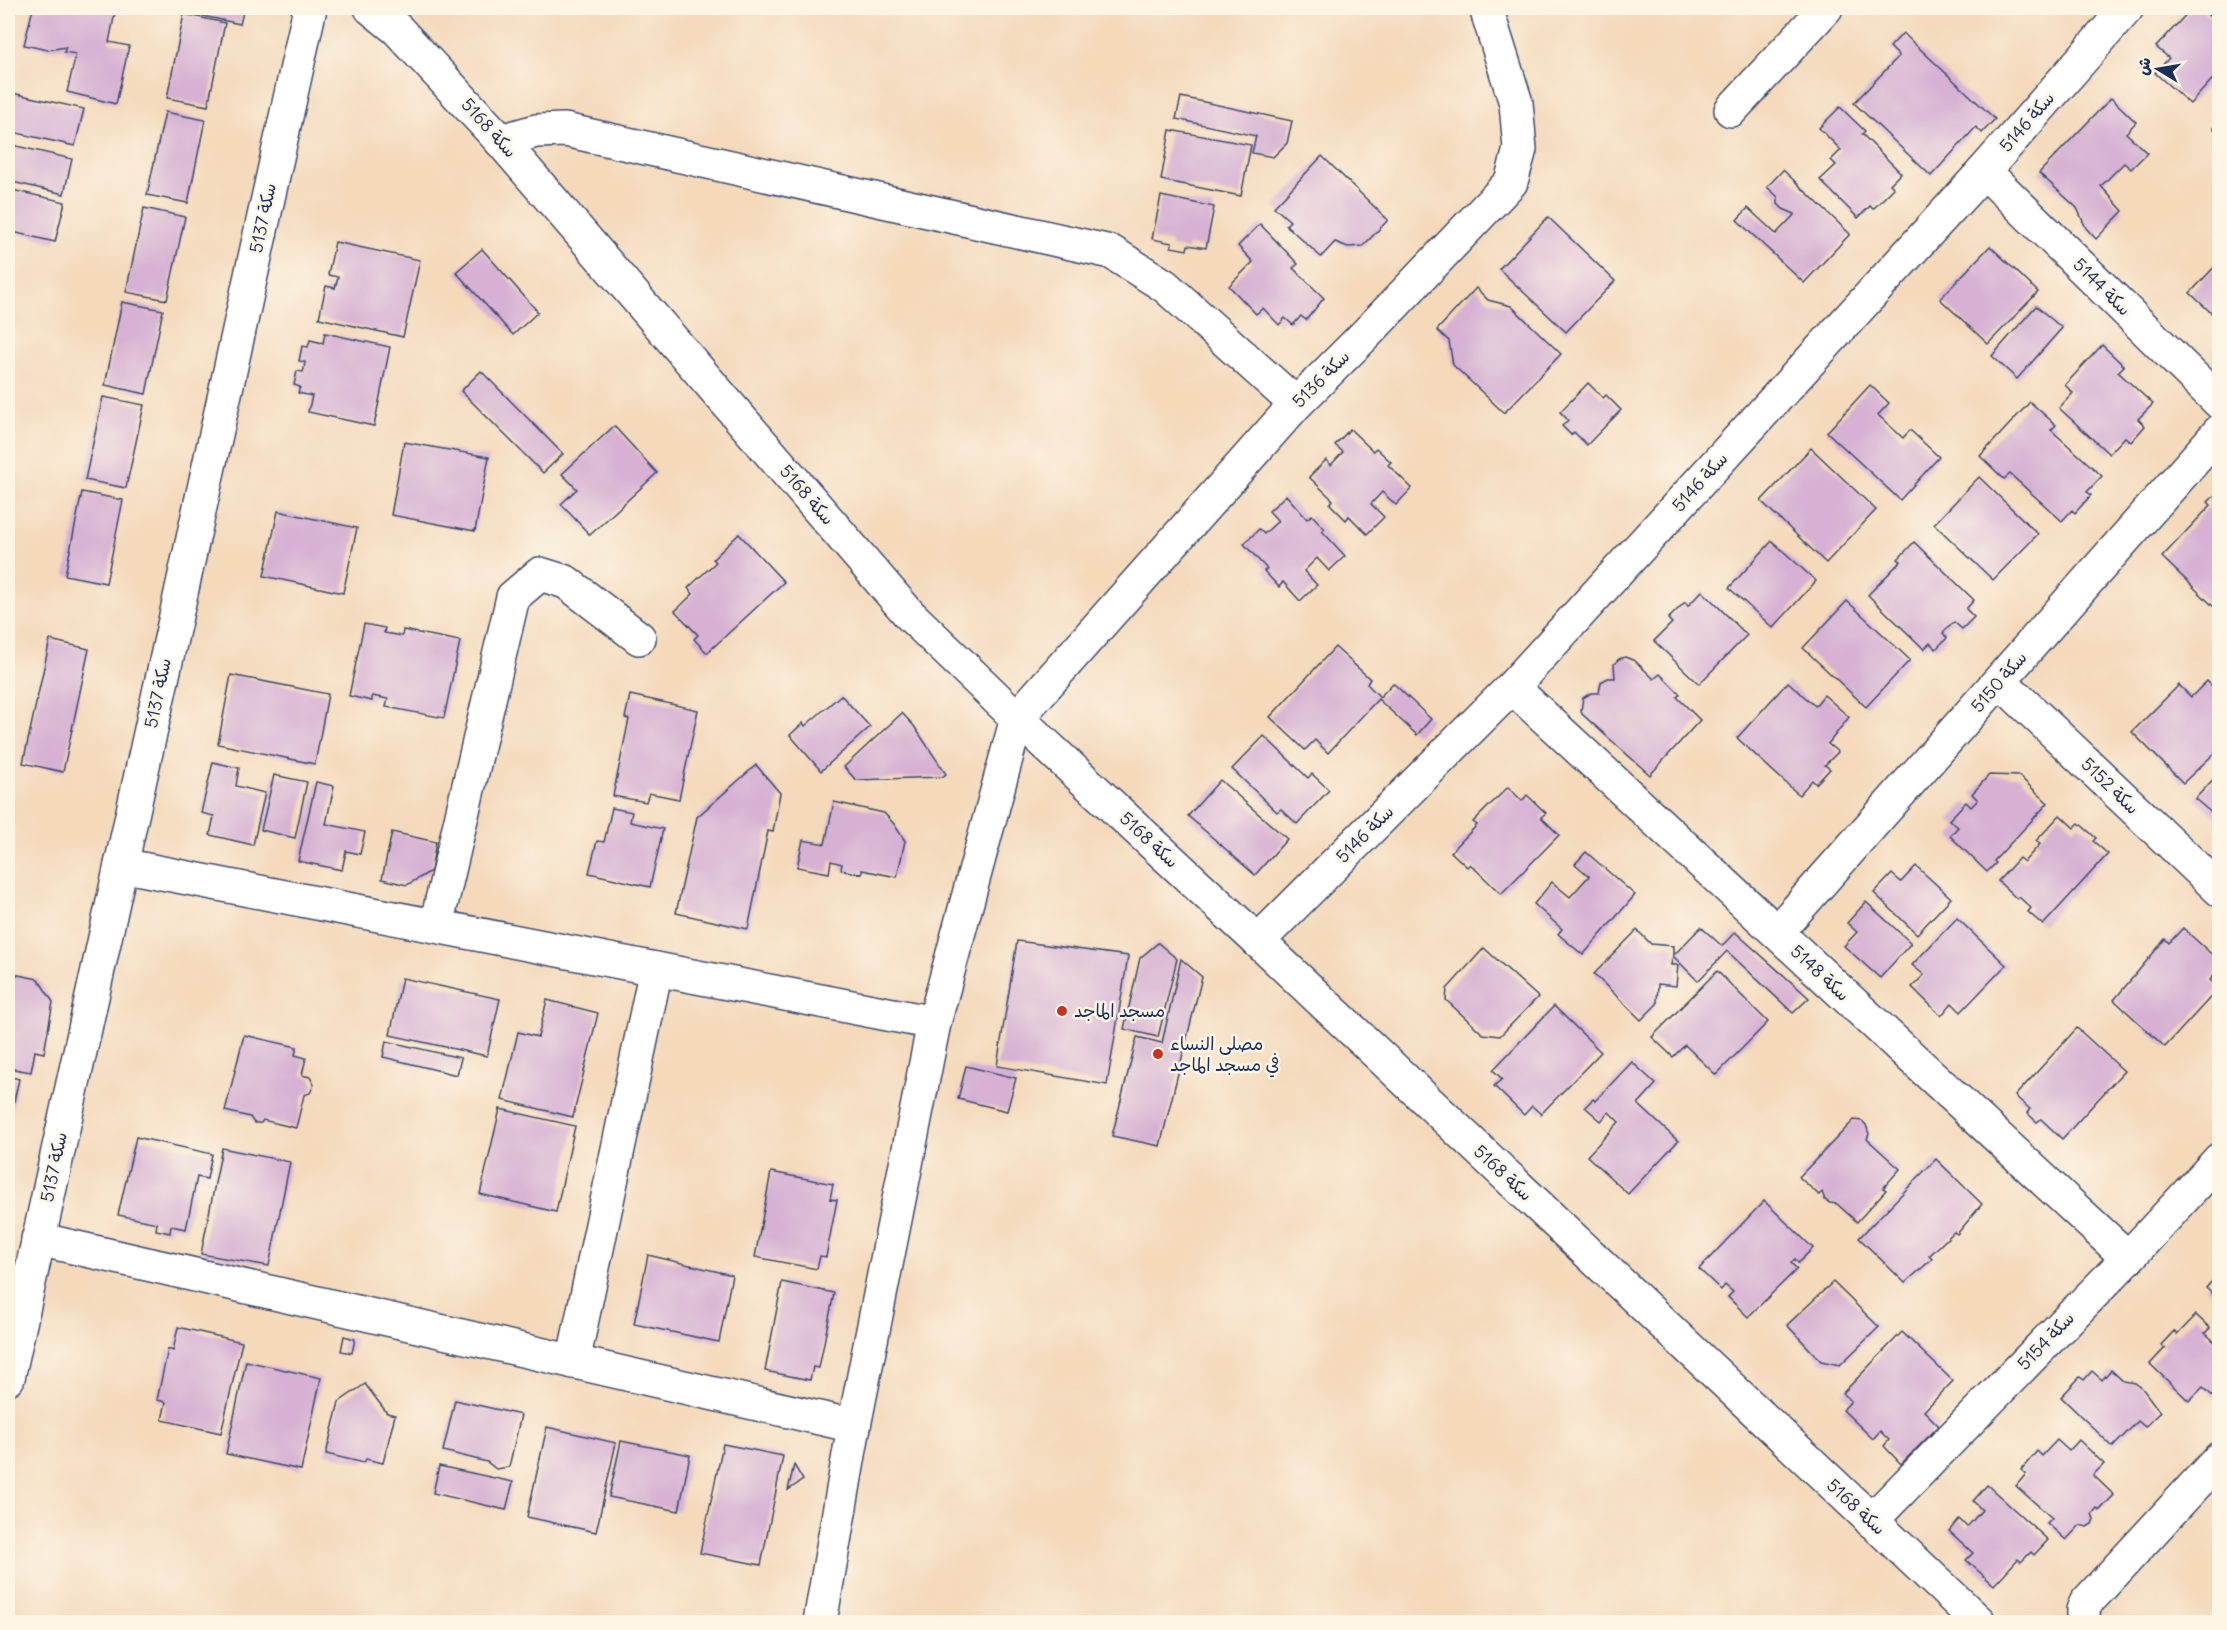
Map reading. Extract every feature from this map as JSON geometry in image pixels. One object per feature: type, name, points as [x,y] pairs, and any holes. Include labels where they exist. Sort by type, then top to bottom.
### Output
[{"type":"street","name":"سكة 5137","points":[[8,1378],[310,8]]},
{"type":"street","name":"سكة 5168","points":[[371,8],[397,29],[501,141],[909,614],[1979,1623]]},
{"type":"street","name":"سكة 5136","points":[[1017,718],[1296,404],[1368,333],[1511,182],[1520,149],[1516,103],[1486,8]]},
{"type":"street","points":[[1731,110],[1826,8]]},
{"type":"street","name":"سكة 5146","points":[[1258,941],[1512,687],[1984,171],[2127,8]]},
{"type":"street","points":[[501,141],[536,131],[565,130],[1111,252],[1165,286],[1296,404]]},
{"type":"street","name":"سكة 5144","points":[[1984,171],[2220,403]]},
{"type":"street","name":"سكة 5150","points":[[1777,932],[2220,431]]},
{"type":"street","points":[[436,926],[513,597],[540,574],[566,582],[639,638]]},
{"type":"street","name":"سكة 5152","points":[[2000,681],[2220,890]]},
{"type":"street","name":"سكة 5148","points":[[1512,687],[2128,1258]]},
{"type":"street","points":[[819,1623],[854,1426],[934,1023],[1017,718]]},
{"type":"street","points":[[121,865],[934,1023]]},
{"type":"street","points":[[573,1362],[656,969]]},
{"type":"street","name":"سكة 5154","points":[[1871,1521],[2128,1258],[2220,1159]]},
{"type":"street","points":[[38,1239],[854,1426]]},
{"type":"street","points":[[2083,1623],[2083,1610],[2086,1603],[2220,1458]]},
{"type":"building","points":[[33,8],[116,8],[109,42],[129,46],[116,104],[67,92],[76,54],[64,52],[66,47],[48,50],[24,45]]},
{"type":"building","points":[[186,8],[244,8],[240,24],[185,12]]},
{"type":"building","points":[[2192,8],[2200,8],[2209,16],[2216,8],[2220,8],[2220,71],[2190,104],[2155,73],[2169,58],[2156,47]]},
{"type":"building","points":[[184,14],[225,23],[208,106],[167,98]]},
{"type":"building","points":[[1903,33],[1995,119],[1982,133],[1976,127],[1931,176],[1854,103],[1899,56],[1890,47]]},
{"type":"building","points":[[8,92],[84,109],[75,146],[8,131]]},
{"type":"building","points":[[1181,97],[1292,121],[1287,143],[1273,157],[1252,153],[1256,136],[1176,119]]},
{"type":"building","points":[[2111,98],[2136,122],[2126,133],[2147,153],[2131,169],[2124,163],[2101,186],[2123,211],[2096,239],[2086,228],[2077,208],[2039,173]]},
{"type":"building","points":[[1840,107],[1865,131],[1862,134],[1901,173],[1890,184],[1894,188],[1873,209],[1870,206],[1858,218],[1820,180],[1836,165],[1831,160],[1841,150],[1819,128]]},
{"type":"building","points":[[165,112],[205,120],[188,203],[147,195]]},
{"type":"building","points":[[2220,121],[2220,134],[2213,128]]},
{"type":"building","points":[[1170,130],[1251,145],[1241,196],[1161,180]]},
{"type":"building","points":[[8,144],[72,159],[64,194],[8,181]]},
{"type":"building","points":[[1322,156],[1388,220],[1363,246],[1348,247],[1335,242],[1321,257],[1286,225],[1290,221],[1274,207]]},
{"type":"building","points":[[1783,170],[1850,234],[1804,283],[1737,220],[1748,208],[1776,234],[1795,214],[1783,209],[1778,204],[1778,197],[1767,187]]},
{"type":"building","points":[[8,189],[65,202],[55,242],[8,231]]},
{"type":"building","points":[[1161,196],[1214,207],[1206,248],[1188,245],[1187,250],[1171,247],[1172,243],[1152,239]]},
{"type":"building","points":[[144,208],[185,217],[167,300],[126,292]]},
{"type":"building","points":[[1548,217],[1615,281],[1566,332],[1499,269]]},
{"type":"building","points":[[1260,224],[1298,264],[1293,268],[1324,298],[1306,320],[1301,316],[1293,325],[1285,318],[1279,325],[1263,308],[1256,314],[1229,286],[1253,262],[1238,246]]},
{"type":"building","points":[[335,242],[420,260],[403,337],[319,318],[326,286],[335,288],[338,277],[328,275]]},
{"type":"building","points":[[1990,246],[2038,292],[1988,344],[1940,299]]},
{"type":"building","points":[[482,249],[538,312],[513,335],[456,272]]},
{"type":"building","points":[[2220,261],[2220,321],[2190,293]]},
{"type":"building","points":[[1476,288],[1488,300],[1511,306],[1561,354],[1504,413],[1453,365],[1449,341],[1437,330]]},
{"type":"building","points":[[122,302],[163,310],[146,394],[105,385]]},
{"type":"building","points":[[2036,306],[2062,328],[2017,379],[1992,356]]},
{"type":"building","points":[[325,333],[390,347],[374,426],[308,412],[312,396],[298,393],[300,387],[294,385],[297,371],[303,372],[304,369],[305,362],[299,361],[302,346],[308,347],[310,340],[323,343]]},
{"type":"building","points":[[2102,345],[2124,366],[2118,372],[2153,404],[2138,419],[2145,426],[2131,442],[2125,437],[2109,454],[2059,408],[2073,393],[2065,385]]},
{"type":"building","points":[[481,371],[563,454],[543,473],[461,391]]},
{"type":"building","points":[[1588,383],[1603,398],[1606,395],[1621,410],[1587,445],[1574,432],[1571,435],[1562,426],[1568,420],[1560,412]]},
{"type":"building","points":[[1870,385],[1889,403],[1878,415],[1903,438],[1910,430],[1939,457],[1900,500],[1827,432]]},
{"type":"building","points":[[103,397],[144,405],[126,488],[85,480]]},
{"type":"building","points":[[2030,402],[2056,425],[2051,430],[2102,476],[2087,492],[2091,495],[2075,513],[2072,510],[2062,521],[2010,474],[2004,479],[1980,456]]},
{"type":"building","points":[[614,426],[657,473],[590,535],[561,504],[577,489],[562,474]]},
{"type":"building","points":[[1350,429],[1373,451],[1376,448],[1391,462],[1388,465],[1412,488],[1396,505],[1382,492],[1371,504],[1384,517],[1367,534],[1349,516],[1346,520],[1330,504],[1333,500],[1309,477],[1326,460],[1331,465],[1343,452],[1335,445]]},
{"type":"building","points":[[404,442],[489,457],[475,531],[391,515]]},
{"type":"building","points":[[1811,448],[1876,510],[1826,563],[1761,501]]},
{"type":"building","points":[[1979,477],[2038,534],[1993,580],[1934,524]]},
{"type":"building","points":[[2220,490],[2220,601],[2214,607],[2162,557],[2211,505],[2208,502]]},
{"type":"building","points":[[82,492],[123,500],[106,583],[65,575]]},
{"type":"building","points":[[1286,495],[1307,519],[1312,515],[1325,529],[1322,531],[1345,556],[1329,571],[1317,558],[1304,571],[1317,585],[1300,601],[1283,582],[1279,587],[1264,571],[1267,569],[1244,544],[1259,529],[1264,534],[1278,521],[1269,511]]},
{"type":"building","points":[[278,511],[357,528],[343,593],[264,576]]},
{"type":"building","points":[[739,534],[784,582],[707,653],[694,639],[698,635],[675,611],[693,594],[688,588],[716,562],[713,559]]},
{"type":"building","points":[[1772,541],[1816,581],[1773,628],[1729,588]]},
{"type":"building","points":[[1914,542],[1974,600],[1966,609],[1974,617],[1962,629],[1954,622],[1943,633],[1947,638],[1936,649],[1930,643],[1924,649],[1868,595],[1901,561],[1898,559]]},
{"type":"building","points":[[1702,591],[1747,635],[1699,684],[1654,641],[1672,623],[1668,619],[1685,602],[1688,606]]},
{"type":"building","points":[[1847,601],[1910,660],[1866,707],[1803,648]]},
{"type":"building","points":[[364,624],[385,628],[384,633],[402,636],[403,630],[460,641],[444,718],[386,707],[388,699],[372,696],[372,701],[349,696]]},
{"type":"building","points":[[50,640],[89,649],[63,772],[23,763]]},
{"type":"building","points":[[1335,647],[1370,679],[1367,684],[1380,697],[1393,683],[1431,719],[1417,735],[1378,699],[1328,753],[1315,740],[1305,750],[1270,717]]},
{"type":"building","points":[[1625,657],[1635,661],[1654,679],[1660,674],[1680,694],[1677,697],[1700,720],[1650,775],[1581,711],[1583,698],[1591,693],[1599,693],[1601,682],[1608,678],[1615,678],[1614,664]]},
{"type":"building","points":[[231,675],[328,694],[315,764],[218,744]]},
{"type":"building","points":[[2207,681],[2220,694],[2220,748],[2183,783],[2132,732],[2179,685],[2191,697]]},
{"type":"building","points":[[1788,682],[1815,706],[1824,695],[1849,717],[1828,744],[1838,752],[1825,765],[1830,769],[1816,784],[1812,780],[1799,795],[1737,738]]},
{"type":"building","points":[[630,695],[698,710],[679,799],[649,793],[646,802],[613,796],[629,719],[625,718]]},
{"type":"building","points":[[841,695],[870,727],[821,771],[790,735],[803,723],[805,726]]},
{"type":"building","points":[[902,713],[914,726],[946,774],[942,777],[856,780],[844,767]]},
{"type":"building","points":[[1264,736],[1308,778],[1312,774],[1329,790],[1297,824],[1281,809],[1277,812],[1232,769]]},
{"type":"building","points":[[213,762],[239,768],[236,786],[265,793],[253,845],[210,835],[214,816],[201,813]]},
{"type":"building","points":[[756,765],[780,793],[773,832],[768,831],[748,929],[676,913],[697,817]]},
{"type":"building","points":[[2220,772],[2220,820],[2195,799]]},
{"type":"building","points":[[274,775],[307,782],[295,838],[261,830]]},
{"type":"building","points":[[1989,775],[2019,776],[2048,803],[1994,861],[1996,863],[1987,872],[1950,836],[1958,827],[1949,820],[1966,802],[1971,807],[1978,800],[1972,794]]},
{"type":"building","points":[[1220,780],[1287,839],[1255,875],[1188,816]]},
{"type":"building","points":[[316,782],[334,786],[326,824],[365,832],[360,854],[346,851],[342,870],[298,861]]},
{"type":"building","points":[[1508,787],[1522,801],[1527,795],[1546,813],[1541,817],[1559,835],[1501,894],[1470,864],[1467,867],[1451,852],[1477,825],[1473,822]]},
{"type":"building","points":[[834,802],[884,813],[894,824],[905,841],[897,877],[862,870],[862,874],[841,870],[842,864],[831,861],[829,873],[797,867],[803,840],[825,844]]},
{"type":"building","points":[[612,808],[632,812],[630,822],[663,829],[650,887],[589,873],[597,841],[604,842]]},
{"type":"building","points":[[2060,815],[2074,828],[2079,823],[2096,838],[2093,841],[2108,854],[2043,925],[2028,912],[2031,908],[2019,897],[2017,899],[1998,881],[2019,858],[2024,862],[2040,844],[2036,841]]},
{"type":"building","points":[[392,832],[436,842],[431,871],[407,885],[382,879]]},
{"type":"building","points":[[1586,852],[1635,895],[1583,955],[1558,934],[1562,929],[1534,904],[1552,882],[1570,897],[1589,876],[1575,864]]},
{"type":"building","points":[[1916,866],[1951,898],[1917,934],[1874,893],[1892,874],[1901,882]]},
{"type":"building","points":[[1866,902],[1911,943],[1880,978],[1844,946],[1857,932],[1847,923]]},
{"type":"building","points":[[1957,918],[2006,965],[1961,1012],[1952,1003],[1941,1016],[1912,987],[1924,975],[1912,965]]},
{"type":"building","points":[[1701,927],[1722,946],[1735,932],[1809,998],[1793,1013],[1727,951],[1698,981],[1673,956]]},
{"type":"building","points":[[2183,928],[2220,962],[2220,969],[2210,980],[2219,988],[2165,1047],[2114,1000],[2165,939],[2169,943]]},
{"type":"building","points":[[1637,930],[1651,944],[1673,946],[1671,965],[1678,965],[1676,986],[1658,984],[1657,1004],[1641,1020],[1594,974]]},
{"type":"building","name":"مسجد الماجد","points":[[1017,941],[1128,956],[1107,1085],[997,1066]]},
{"type":"building","points":[[1158,943],[1177,959],[1158,1037],[1124,1029],[1140,958]]},
{"type":"building","points":[[1484,948],[1538,997],[1500,1036],[1483,1034],[1446,1000],[1447,989]]},
{"type":"building","name":"مصلى النساء في مسجد الماجد","points":[[1181,959],[1202,977],[1160,1146],[1112,1136],[1137,1037],[1162,1043]]},
{"type":"building","points":[[1717,971],[1768,1022],[1716,1075],[1685,1045],[1673,1057],[1652,1037]]},
{"type":"building","points":[[8,973],[38,979],[53,1002],[44,1053],[35,1051],[31,1072],[8,1068]]},
{"type":"building","points":[[402,978],[500,999],[487,1056],[390,1035]]},
{"type":"building","points":[[547,1000],[598,1013],[573,1117],[502,1100],[518,1032],[538,1037]]},
{"type":"building","points":[[1554,1006],[1601,1052],[1541,1114],[1532,1106],[1524,1115],[1494,1086],[1502,1079],[1493,1070]]},
{"type":"building","points":[[2077,1028],[2124,1071],[2062,1139],[2041,1119],[2037,1122],[2027,1113],[2030,1109],[2015,1096]]},
{"type":"building","points":[[244,1035],[297,1047],[295,1055],[306,1058],[302,1075],[310,1077],[314,1085],[310,1093],[304,1095],[296,1128],[263,1120],[261,1123],[254,1123],[250,1117],[225,1111]]},
{"type":"building","points":[[386,1041],[461,1058],[457,1075],[383,1057]]},
{"type":"building","points":[[1632,1062],[1656,1084],[1638,1104],[1678,1141],[1628,1194],[1587,1156],[1619,1122],[1609,1112],[1601,1121],[1585,1107],[1593,1099],[1595,1101]]},
{"type":"building","points":[[966,1066],[1016,1078],[1007,1111],[958,1099]]},
{"type":"building","points":[[8,1076],[19,1079],[8,1128]]},
{"type":"building","points":[[500,1109],[575,1126],[556,1212],[480,1194]]},
{"type":"building","points":[[1854,1120],[1862,1121],[1866,1125],[1869,1134],[1867,1139],[1900,1169],[1883,1188],[1886,1190],[1857,1222],[1837,1204],[1825,1200],[1822,1192],[1819,1195],[1799,1177]]},
{"type":"building","points":[[136,1137],[212,1154],[207,1179],[197,1177],[186,1229],[171,1226],[170,1233],[156,1230],[157,1223],[118,1215]]},
{"type":"building","points":[[222,1148],[290,1162],[269,1266],[201,1254]]},
{"type":"building","points":[[1936,1159],[1982,1204],[1957,1234],[1954,1232],[1929,1256],[1932,1259],[1905,1283],[1859,1238]]},
{"type":"building","points":[[771,1172],[833,1184],[830,1199],[837,1200],[826,1257],[820,1256],[817,1269],[755,1257]]},
{"type":"building","points":[[1764,1201],[1813,1248],[1798,1263],[1795,1259],[1791,1263],[1797,1269],[1748,1317],[1728,1297],[1733,1292],[1725,1285],[1721,1290],[1699,1269]]},
{"type":"building","points":[[648,1255],[732,1275],[719,1342],[634,1324]]},
{"type":"building","points":[[2214,1279],[2220,1282],[2220,1301],[2206,1288]]},
{"type":"building","points":[[782,1282],[834,1293],[819,1368],[813,1367],[810,1380],[765,1371]]},
{"type":"building","points":[[1833,1282],[1879,1327],[1840,1365],[1821,1361],[1787,1325]]},
{"type":"building","points":[[2196,1315],[2210,1328],[2205,1333],[2220,1347],[2220,1403],[2203,1387],[2189,1401],[2150,1364],[2165,1348],[2161,1345],[2174,1331],[2177,1335]]},
{"type":"building","points":[[178,1327],[242,1342],[221,1433],[162,1420],[166,1402],[157,1400],[168,1349],[173,1351]]},
{"type":"building","points":[[1902,1332],[1953,1381],[1924,1411],[1939,1426],[1901,1464],[1884,1446],[1889,1440],[1880,1431],[1873,1439],[1843,1410],[1851,1401],[1843,1393]]},
{"type":"building","points":[[344,1336],[355,1339],[352,1353],[341,1351]]},
{"type":"building","points":[[246,1361],[321,1378],[301,1470],[226,1454]]},
{"type":"building","points":[[2111,1370],[2123,1381],[2135,1383],[2142,1388],[2160,1412],[2145,1427],[2138,1421],[2113,1447],[2061,1397],[2080,1377],[2084,1380],[2092,1371],[2102,1380]]},
{"type":"building","points":[[365,1384],[387,1413],[395,1415],[383,1463],[366,1459],[364,1463],[326,1454],[339,1402]]},
{"type":"building","points":[[455,1400],[521,1415],[509,1467],[496,1469],[487,1462],[443,1451]]},
{"type":"building","points":[[547,1427],[616,1443],[596,1532],[527,1517]]},
{"type":"building","points":[[2057,1440],[2069,1451],[2079,1440],[2104,1464],[2093,1475],[2114,1495],[2099,1511],[2097,1508],[2092,1514],[2094,1519],[2092,1524],[2087,1527],[2080,1525],[2066,1540],[2047,1523],[2052,1518],[2016,1486],[2026,1474],[2021,1470],[2037,1451],[2042,1456]]},
{"type":"building","points":[[621,1441],[690,1455],[679,1511],[609,1497]]},
{"type":"building","points":[[723,1444],[783,1456],[761,1565],[700,1553]]},
{"type":"building","points":[[794,1465],[803,1480],[788,1490]]},
{"type":"building","points":[[439,1466],[513,1482],[506,1510],[433,1493]]},
{"type":"building","points":[[1987,1485],[2048,1540],[2034,1555],[2031,1552],[2021,1562],[2018,1559],[1994,1585],[1966,1560],[1973,1553],[1949,1531],[1959,1519],[1967,1527],[1982,1510],[1973,1501]]},
{"type":"place","name":"مسجد الماجد","points":[[1062,1011]]},
{"type":"place","name":"مصلى النساء في مسجد الماجد","points":[[1158,1054]]}]
